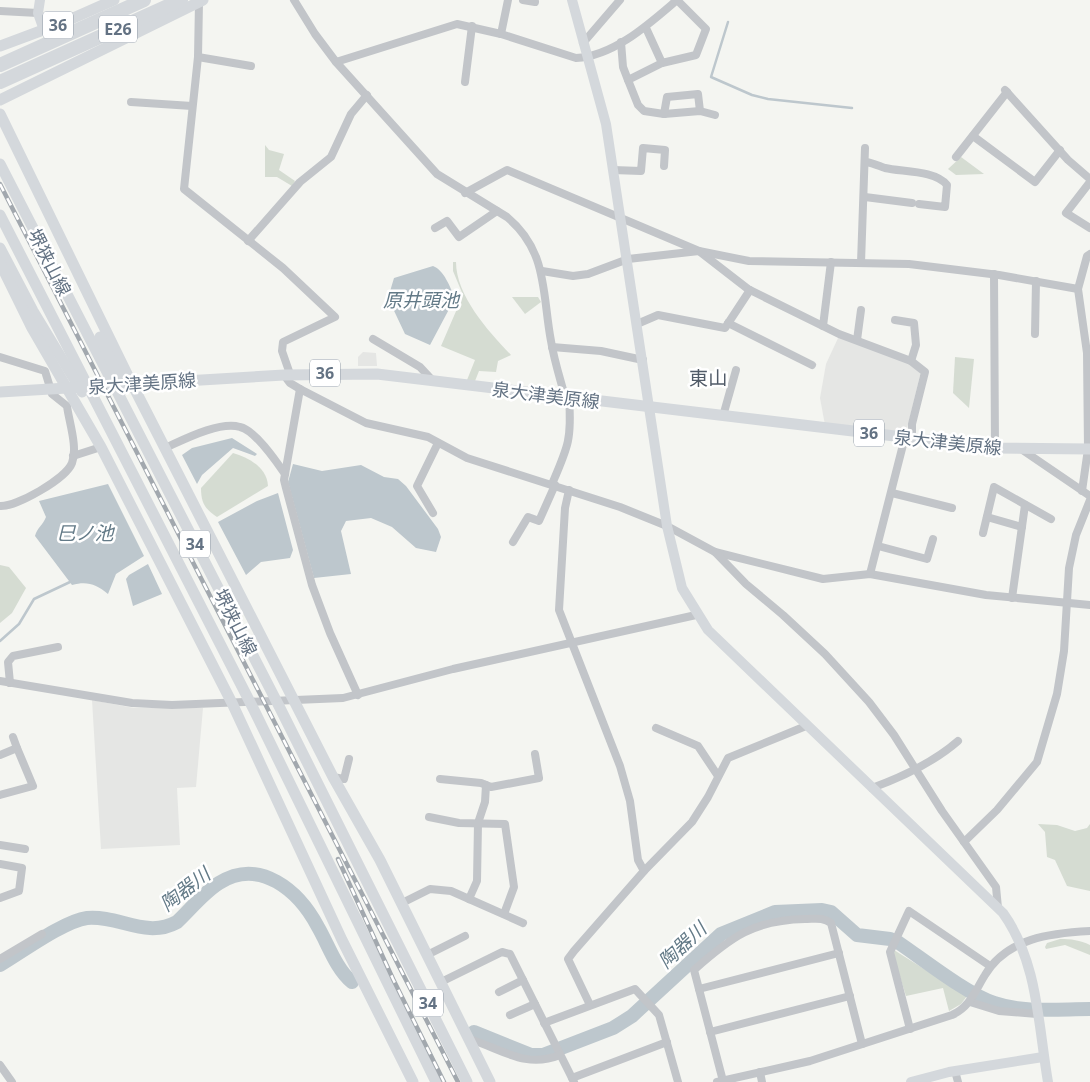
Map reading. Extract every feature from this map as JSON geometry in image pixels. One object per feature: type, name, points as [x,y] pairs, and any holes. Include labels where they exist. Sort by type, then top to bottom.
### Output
[{"type":"highway","name":"E26","points":[[0,65],[144,0]]},
{"type":"highway","name":"E26","points":[[0,82],[181,0]]},
{"type":"main road","name":"36","points":[[0,46],[44,30],[114,0]]},
{"type":"main road","name":"36","points":[[0,100],[201,1]]},
{"type":"main road","points":[[1,117],[8,143],[113,374],[165,448],[333,777],[402,903],[490,1082]]},
{"type":"main road","points":[[1,117],[125,389]]},
{"type":"main road","name":"堺狭山線","points":[[0,164],[113,374]]},
{"type":"main road","name":"堺狭山線","points":[[0,215],[78,378],[129,468],[254,710],[436,1082]]},
{"type":"main road","points":[[0,248],[33,310],[78,378]]},
{"type":"main road","points":[[0,263],[32,328],[100,447],[232,703],[342,940],[413,1082]]},
{"type":"main road","name":"泉大津美原線","points":[[0,392],[67,388],[125,389],[287,375],[377,374],[995,448],[1089,449]]},
{"type":"main road","name":"堺狭山線","points":[[125,389],[145,446],[274,696],[465,1078]]},
{"type":"street","points":[[40,0],[38,13],[44,30]]},
{"type":"street","points":[[294,0],[315,34],[336,62],[438,174],[515,224],[533,248],[542,271],[543,295],[552,347],[567,397],[571,433],[568,446],[539,521],[528,516],[513,542]]},
{"type":"street","points":[[501,34],[508,0]]},
{"type":"street","points":[[523,0],[536,2]]},
{"type":"street","points":[[572,0],[606,124],[643,360],[648,407],[667,526],[677,574],[696,615],[708,630],[998,908],[1012,926],[1030,968],[1048,1082]]},
{"type":"street","points":[[583,43],[620,0]]},
{"type":"street","points":[[336,62],[458,24],[501,34],[576,58],[587,58],[646,28],[677,0],[706,30],[696,55],[662,63],[628,80]]},
{"type":"street","points":[[201,1],[198,57],[184,190],[283,268],[334,317],[282,342],[287,375],[290,382],[300,389],[366,423],[428,437],[467,458],[553,484],[667,526],[716,552],[823,578],[870,574],[986,595],[1090,605]]},
{"type":"street","points":[[0,12],[38,13]]},
{"type":"street","points":[[465,82],[472,26]]},
{"type":"street","points":[[646,28],[662,63]]},
{"type":"street","points":[[621,42],[623,67],[638,105],[644,111],[664,114],[700,111],[715,116]]},
{"type":"street","points":[[198,57],[251,66]]},
{"type":"street","points":[[956,157],[1006,91],[1090,181],[1066,213],[1090,228]]},
{"type":"street","points":[[664,114],[667,97],[698,94],[700,111]]},
{"type":"street","points":[[248,241],[300,182],[331,156],[352,114],[367,95]]},
{"type":"street","points":[[131,102],[192,106]]},
{"type":"street","points":[[973,136],[1035,182],[1060,150]]},
{"type":"street","points":[[613,170],[641,170],[643,148],[665,150],[664,166]]},
{"type":"street","points":[[861,263],[865,197],[865,148]]},
{"type":"street","points":[[865,197],[945,207],[947,185],[944,181],[920,172],[884,168],[866,162]]},
{"type":"street","points":[[465,192],[507,170],[620,216],[699,251],[749,261],[909,264],[994,274],[1078,289]]},
{"type":"street","points":[[435,228],[447,221],[459,237],[497,211]]},
{"type":"street","points":[[542,271],[573,276],[628,259],[699,251],[750,290],[823,326],[911,361],[925,372],[909,438],[870,574]]},
{"type":"street","points":[[1082,491],[1089,449],[1088,356],[1078,289],[1087,256],[1090,254]]},
{"type":"street","points":[[823,326],[831,262]]},
{"type":"street","points":[[994,274],[995,448]]},
{"type":"street","points":[[1035,334],[1036,281]]},
{"type":"street","points":[[637,324],[658,315],[725,328],[750,290]]},
{"type":"street","points":[[1080,306],[1090,305]]},
{"type":"street","points":[[857,340],[861,310]]},
{"type":"street","points":[[895,320],[914,323],[916,346],[911,361]]},
{"type":"street","points":[[728,323],[812,366]]},
{"type":"street","points":[[373,339],[420,367],[433,381]]},
{"type":"street","points":[[552,347],[601,351],[643,360]]},
{"type":"street","points":[[0,357],[45,371],[52,394],[66,406],[73,456],[72,465],[52,483],[32,495],[0,506]]},
{"type":"street","points":[[723,416],[736,370]]},
{"type":"street","points":[[300,389],[285,474],[286,488],[312,585],[330,633],[358,694]]},
{"type":"street","points":[[165,448],[186,437],[224,427],[240,426],[252,434],[285,474]]},
{"type":"street","points":[[432,513],[417,486],[438,443]]},
{"type":"street","points":[[73,456],[100,447]]},
{"type":"street","points":[[1021,449],[1090,496]]},
{"type":"street","points":[[983,532],[994,487],[1051,519]]},
{"type":"street","points":[[569,490],[565,508],[559,610],[620,766],[630,801],[638,860],[644,872]]},
{"type":"street","points":[[892,493],[952,508]]},
{"type":"street","points":[[964,842],[996,810],[1037,762],[1057,694],[1064,651],[1069,568],[1076,535],[1090,500]]},
{"type":"street","points":[[1012,598],[1025,505]]},
{"type":"street","points":[[987,517],[1022,527]]},
{"type":"street","points":[[878,546],[927,559],[933,539]]},
{"type":"street","points":[[716,552],[722,562],[784,615],[852,681],[894,734],[914,769],[996,887],[998,908]]},
{"type":"street","points":[[0,681],[132,703],[172,705],[335,699],[453,668],[696,615]]},
{"type":"street","points":[[10,682],[8,662],[13,656],[58,647]]},
{"type":"street","points":[[590,1006],[568,959],[644,872],[692,822],[708,797],[728,758],[806,726]]},
{"type":"street","points":[[656,728],[698,746],[718,776]]},
{"type":"street","points":[[0,795],[34,786],[13,737]]},
{"type":"street","points":[[872,788],[946,752],[958,742]]},
{"type":"street","points":[[0,755],[17,748]]},
{"type":"street","points":[[440,779],[481,783],[491,787],[539,778],[534,754]]},
{"type":"street","points":[[333,777],[344,779],[349,759]]},
{"type":"street","points":[[469,899],[478,873],[478,823],[486,802],[486,785]]},
{"type":"street","points":[[429,817],[459,822],[505,824],[514,887],[504,914]]},
{"type":"street","points":[[0,845],[25,849]]},
{"type":"street","points":[[0,864],[22,868],[19,890],[0,898]]},
{"type":"street","points":[[402,903],[430,889],[451,890],[523,923]]},
{"type":"street","points":[[910,1029],[890,952],[909,911],[990,966]]},
{"type":"street","points":[[862,1044],[832,923],[828,921],[823,919],[776,921],[725,942],[694,970],[720,1081],[810,1061],[960,1012],[973,996],[990,966],[1020,942],[1073,931],[1090,930]]},
{"type":"street","points":[[0,959],[42,934]]},
{"type":"street","points":[[427,955],[465,936]]},
{"type":"street","points":[[441,982],[502,952],[510,954],[573,1080],[667,1042]]},
{"type":"street","points":[[699,989],[839,952]]},
{"type":"street","points":[[499,992],[523,980]]},
{"type":"street","points":[[544,1023],[635,989],[659,1016],[678,1082]]},
{"type":"street","points":[[710,1032],[850,996]]},
{"type":"street","points":[[973,996],[999,1011],[1037,1009]]},
{"type":"street","points":[[510,1016],[534,1004]]},
{"type":"street","points":[[469,1039],[533,1061],[546,1060],[558,1051]]},
{"type":"street","points":[[911,1082],[955,1071],[1043,1057]]},
{"type":"street","points":[[0,1065],[12,1082]]},
{"type":"street","points":[[955,1071],[958,1082]]},
{"type":"street","points":[[760,1072],[762,1082]]},
{"type":"shaded area","points":[[265,145],[269,150],[284,154],[279,170],[295,181],[292,186],[277,177],[265,177]]},
{"type":"shaded area","points":[[961,157],[984,174],[956,175],[948,169]]},
{"type":"shaded area","points":[[453,262],[456,262],[457,275],[475,313],[511,355],[498,361],[496,372],[479,371],[475,381],[467,380],[475,360],[441,346],[463,295],[453,271]]},
{"type":"shaded area","points":[[512,297],[538,297],[541,302],[525,314]]},
{"type":"shaded area","points":[[839,336],[910,363],[921,371],[906,433],[825,425],[820,398],[826,364]]},
{"type":"shaded area","points":[[363,352],[376,353],[377,366],[358,366],[358,357]]},
{"type":"shaded area","points":[[955,357],[974,359],[969,408],[953,393]]},
{"type":"shaded area","points":[[233,453],[256,464],[267,479],[268,486],[217,517],[204,505],[201,488]]},
{"type":"shaded area","points":[[0,565],[9,567],[26,588],[12,613],[0,623]]},
{"type":"shaded area","points":[[92,700],[134,708],[203,708],[196,787],[177,788],[180,845],[101,849]]},
{"type":"shaded area","points":[[1038,824],[1057,825],[1075,831],[1087,828],[1090,824],[1090,891],[1067,886],[1055,860],[1047,857],[1045,832]]},
{"type":"shaded area","points":[[1060,939],[1075,940],[1090,945],[1090,955],[1065,945],[1046,949],[1047,943]]},
{"type":"shaded area","points":[[894,950],[967,996],[961,1004],[949,1011],[943,988],[906,996],[893,954]]},
{"type":"water","name":"原井頭池","points":[[433,266],[443,275],[455,298],[430,345],[405,334],[388,298],[394,278]]},
{"type":"water","points":[[232,438],[257,454],[255,456],[233,448],[202,475],[197,484],[182,455],[192,448]]},
{"type":"water","points":[[293,464],[322,471],[361,465],[384,477],[398,479],[406,486],[438,529],[441,537],[436,552],[416,548],[392,527],[371,518],[346,521],[341,531],[351,574],[314,578],[288,482]]},
{"type":"water","name":"巳ノ池","points":[[108,484],[144,556],[116,574],[108,594],[91,584],[72,585],[35,536],[46,517],[39,501]]},
{"type":"water","points":[[278,493],[293,550],[290,558],[261,562],[246,575],[218,522],[257,501]]},
{"type":"water","points":[[148,564],[162,594],[133,606],[126,579],[129,575]]},
{"type":"waterway","points":[[728,22],[711,77],[752,95],[768,99],[852,108]]},
{"type":"waterway","points":[[0,641],[19,624],[34,599],[70,582]]},
{"type":"waterway","name":"陶器川","points":[[0,965],[55,931],[78,920],[99,918],[143,927],[166,927],[177,922],[219,883],[234,876],[249,874],[263,876],[277,882],[300,901],[318,927],[341,970],[352,982]]},
{"type":"waterway","name":"陶器川","points":[[474,1032],[531,1055],[543,1055],[613,1028],[632,1016],[721,934],[775,912],[822,910],[831,912],[857,935],[890,939],[899,943],[959,985],[983,999],[1017,1008],[1090,1009]]},
{"type":"railway","points":[[0,184],[458,1082]]},
{"type":"railway","points":[[338,859],[393,979],[444,1082]]},
{"type":"district","name":"東山","points":[[708,378]]}]
